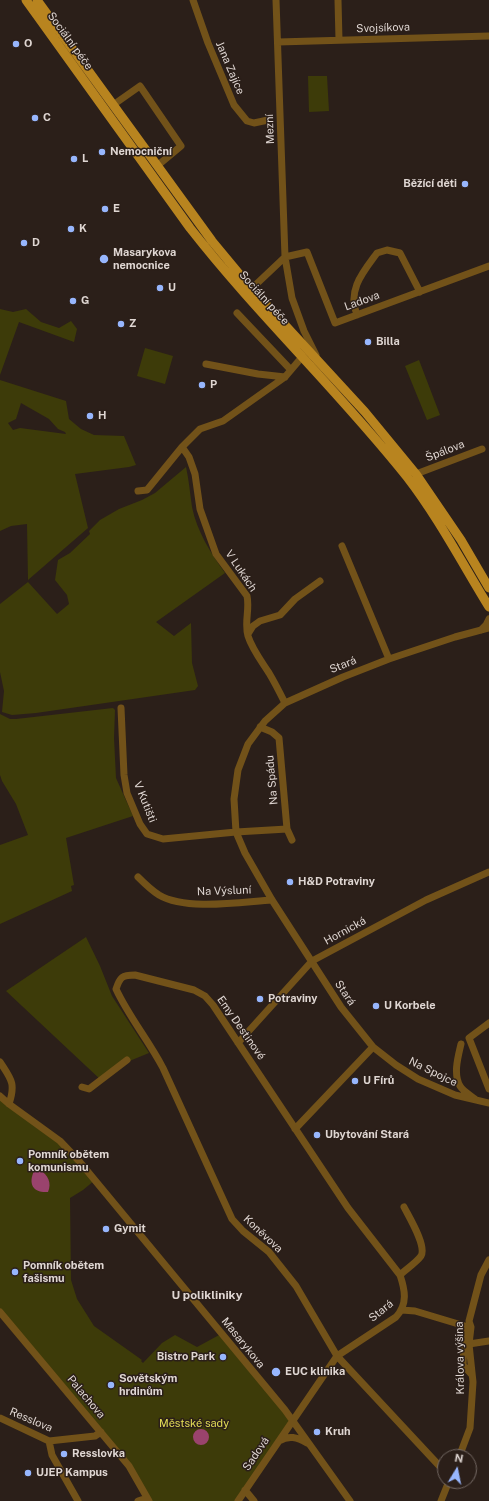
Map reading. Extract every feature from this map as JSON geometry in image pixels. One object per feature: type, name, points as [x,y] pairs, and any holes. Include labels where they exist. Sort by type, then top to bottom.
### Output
[{"type":"main road","name":"Sociální péče","points":[[26,0],[190,228],[217,263],[319,362],[365,412],[416,474],[461,540],[489,588]]},
{"type":"main road","name":"Sociální péče","points":[[37,0],[248,292],[302,357],[359,418],[410,482],[454,547],[489,607]]},
{"type":"street","name":"Jana Zajíce","points":[[193,0],[208,43],[234,105],[247,121],[254,122],[268,120]]},
{"type":"street","name":"Mezní","points":[[276,0],[285,257],[292,298],[304,331],[319,362]]},
{"type":"street","points":[[338,0],[339,40]]},
{"type":"street","name":"Svojsíkova","points":[[278,42],[489,36]]},
{"type":"street","points":[[113,105],[140,86],[181,146],[156,166]]},
{"type":"street","points":[[357,314],[354,307],[354,292],[360,278],[376,253],[387,250],[400,253],[420,292]]},
{"type":"street","name":"Ladova","points":[[285,257],[307,252],[335,322],[489,266]]},
{"type":"street","points":[[248,292],[285,257]]},
{"type":"street","points":[[237,313],[291,370]]},
{"type":"street","points":[[138,491],[147,490],[182,447],[200,430],[223,421],[285,377],[302,357]]},
{"type":"street","points":[[206,364],[258,374],[285,377]]},
{"type":"street","name":"V Lukách","points":[[182,447],[189,457],[195,474],[200,510],[216,554],[247,596],[249,604],[246,621],[251,644],[286,703]]},
{"type":"street","name":"Špálova","points":[[416,474],[482,449]]},
{"type":"street","points":[[342,546],[389,659]]},
{"type":"street","points":[[248,634],[252,626],[260,621],[280,616],[295,599],[320,581]]},
{"type":"street","points":[[480,630],[486,625],[489,619]]},
{"type":"street","name":"Stará","points":[[373,1047],[341,1007],[272,900],[245,853],[236,832],[234,798],[238,770],[248,744],[260,727],[286,703],[342,677],[389,659],[455,637],[480,630],[489,630]]},
{"type":"street","name":"V Kutišti","points":[[121,708],[124,775],[127,793],[140,824],[147,834],[163,839],[236,832],[287,830]]},
{"type":"street","name":"Na Spádu","points":[[260,727],[272,732],[279,738],[287,830],[292,840]]},
{"type":"street","name":"Hornická","points":[[238,1043],[312,962],[426,900],[489,872]]},
{"type":"street","name":"Na Výsluní","points":[[138,877],[160,895],[189,904],[204,905],[272,900]]},
{"type":"street","name":"Emy Destinové","points":[[119,980],[126,975],[135,975],[194,990],[205,996],[295,1129]]},
{"type":"street","name":"Koněvova","points":[[119,980],[116,989],[122,1002],[154,1051],[163,1068],[232,1219],[243,1232],[269,1252],[296,1286],[337,1356],[437,1463]]},
{"type":"street","points":[[489,1024],[469,1038],[489,1089]]},
{"type":"street","points":[[461,1044],[457,1061],[458,1079],[461,1087],[475,1100]]},
{"type":"street","points":[[295,1129],[373,1047]]},
{"type":"street","name":"Na Spojce","points":[[373,1047],[396,1065],[418,1079],[455,1095],[489,1103]]},
{"type":"street","points":[[82,1087],[89,1088],[127,1060]]},
{"type":"street","points":[[0,1062],[11,1080],[13,1088],[9,1104]]},
{"type":"street","name":"Masarykova","points":[[0,1096],[60,1141],[79,1161],[292,1420],[349,1501]]},
{"type":"street","name":"Stará","points":[[292,1420],[337,1356],[396,1317],[402,1310],[404,1301],[404,1288],[400,1275],[348,1208],[295,1129]]},
{"type":"street","points":[[400,1275],[420,1257],[423,1251],[421,1242],[404,1207]]},
{"type":"street","name":"Králova výšina","points":[[461,1449],[470,1428],[473,1382],[469,1344],[471,1327],[469,1321],[481,1275],[489,1260]]},
{"type":"street","points":[[402,1310],[415,1311],[465,1326],[467,1329],[464,1343],[464,1365],[472,1374]]},
{"type":"street","name":"Palachova","points":[[0,1312],[129,1466],[148,1499]]},
{"type":"street","points":[[469,1344],[489,1341]]},
{"type":"street","name":"Resslova","points":[[0,1418],[49,1441],[95,1436],[101,1432]]},
{"type":"street","name":"Sadová","points":[[238,1501],[292,1420]]},
{"type":"street","points":[[278,1442],[284,1438],[292,1437],[300,1439],[310,1445]]},
{"type":"street","points":[[49,1441],[52,1456],[78,1501]]},
{"type":"street","points":[[441,1501],[446,1489]]},
{"type":"street","points":[[245,1490],[254,1501]]},
{"type":"street","points":[[138,1501],[148,1499]]},
{"type":"green space","points":[[308,76],[327,76],[329,111],[309,112]]},
{"type":"green space","points":[[0,309],[13,312],[26,309],[41,322],[59,328],[71,321],[77,329],[74,342],[19,322],[0,375]]},
{"type":"green space","points":[[145,348],[173,356],[165,384],[137,376]]},
{"type":"green space","points":[[419,360],[440,415],[427,420],[405,366]]},
{"type":"green space","points":[[0,380],[66,401],[69,419],[81,429],[94,435],[124,436],[136,465],[75,474],[88,528],[28,580],[27,524],[11,526],[0,531]],"holes":[[[21,403],[49,419],[58,429],[66,434],[20,428],[13,430],[8,423],[16,419]]]},
{"type":"green space","points":[[186,467],[192,507],[197,525],[210,550],[225,573],[156,622],[174,636],[191,623],[192,663],[198,686],[195,690],[36,713],[12,715],[2,712],[4,691],[0,672],[0,604],[28,582],[57,614],[69,604],[67,595],[55,580],[58,560],[70,553],[90,534],[89,531],[100,520],[119,509],[155,493]]},
{"type":"green space","points":[[113,708],[115,710],[114,738],[116,778],[133,816],[66,838],[74,885],[71,886],[72,891],[0,924],[0,845],[28,835],[16,804],[0,775],[0,714],[10,719],[16,719]]},
{"type":"green space","points":[[86,937],[112,996],[149,1053],[127,1062],[102,1081],[6,991]]},
{"type":"green space","name":"Městské sady","points":[[0,1096],[60,1141],[95,1180],[70,1198],[71,1280],[77,1299],[94,1326],[142,1360],[141,1361],[143,1363],[162,1343],[175,1335],[197,1347],[221,1334],[292,1420],[238,1501],[149,1501],[129,1466],[0,1312]]},
{"type":"shaded area","points":[[40,1170],[45,1174],[49,1182],[50,1185],[48,1192],[39,1191],[33,1187],[32,1176],[34,1171]]},
{"type":"shaded area","points":[[201,1429],[207,1431],[209,1437],[207,1443],[201,1445],[195,1443],[193,1437],[195,1431]]},
{"type":"place","name":"O","points":[[16,44]]},
{"type":"place","name":"C","points":[[35,118]]},
{"type":"place","name":"Nemocniční","points":[[102,152]]},
{"type":"place","name":"L","points":[[74,159]]},
{"type":"place","name":"Běžící děti","points":[[465,184]]},
{"type":"place","name":"E","points":[[105,209]]},
{"type":"place","name":"K","points":[[71,229]]},
{"type":"place","name":"D","points":[[24,243]]},
{"type":"place","name":"Masarykova nemocnice","points":[[104,259]]},
{"type":"place","name":"U","points":[[160,288]]},
{"type":"place","name":"G","points":[[73,301]]},
{"type":"place","name":"Z","points":[[121,324]]},
{"type":"place","name":"Billa","points":[[368,342]]},
{"type":"place","name":"P","points":[[202,385]]},
{"type":"place","name":"H","points":[[90,416]]},
{"type":"place","name":"H&D Potraviny","points":[[290,882]]},
{"type":"place","name":"Potraviny","points":[[260,999]]},
{"type":"place","name":"U Korbele","points":[[376,1006]]},
{"type":"place","name":"U Fírů","points":[[355,1081]]},
{"type":"place","name":"Ubytování Stará","points":[[317,1135]]},
{"type":"place","name":"Pomník obětem komunismu","points":[[20,1161]]},
{"type":"place","name":"Gymit","points":[[106,1229]]},
{"type":"place","name":"Pomník obětem fašismu","points":[[15,1272]]},
{"type":"place","name":"Bistro Park","points":[[223,1357]]},
{"type":"place","name":"EUC klinika","points":[[276,1372]]},
{"type":"place","name":"Sovětským hrdinům","points":[[111,1385]]},
{"type":"place","name":"Kruh","points":[[317,1432]]},
{"type":"place","name":"Resslovka","points":[[64,1454]]},
{"type":"place","name":"UJEP Kampus","points":[[28,1473]]},
{"type":"district","name":"U polikliniky","points":[[207,1295]]}]
